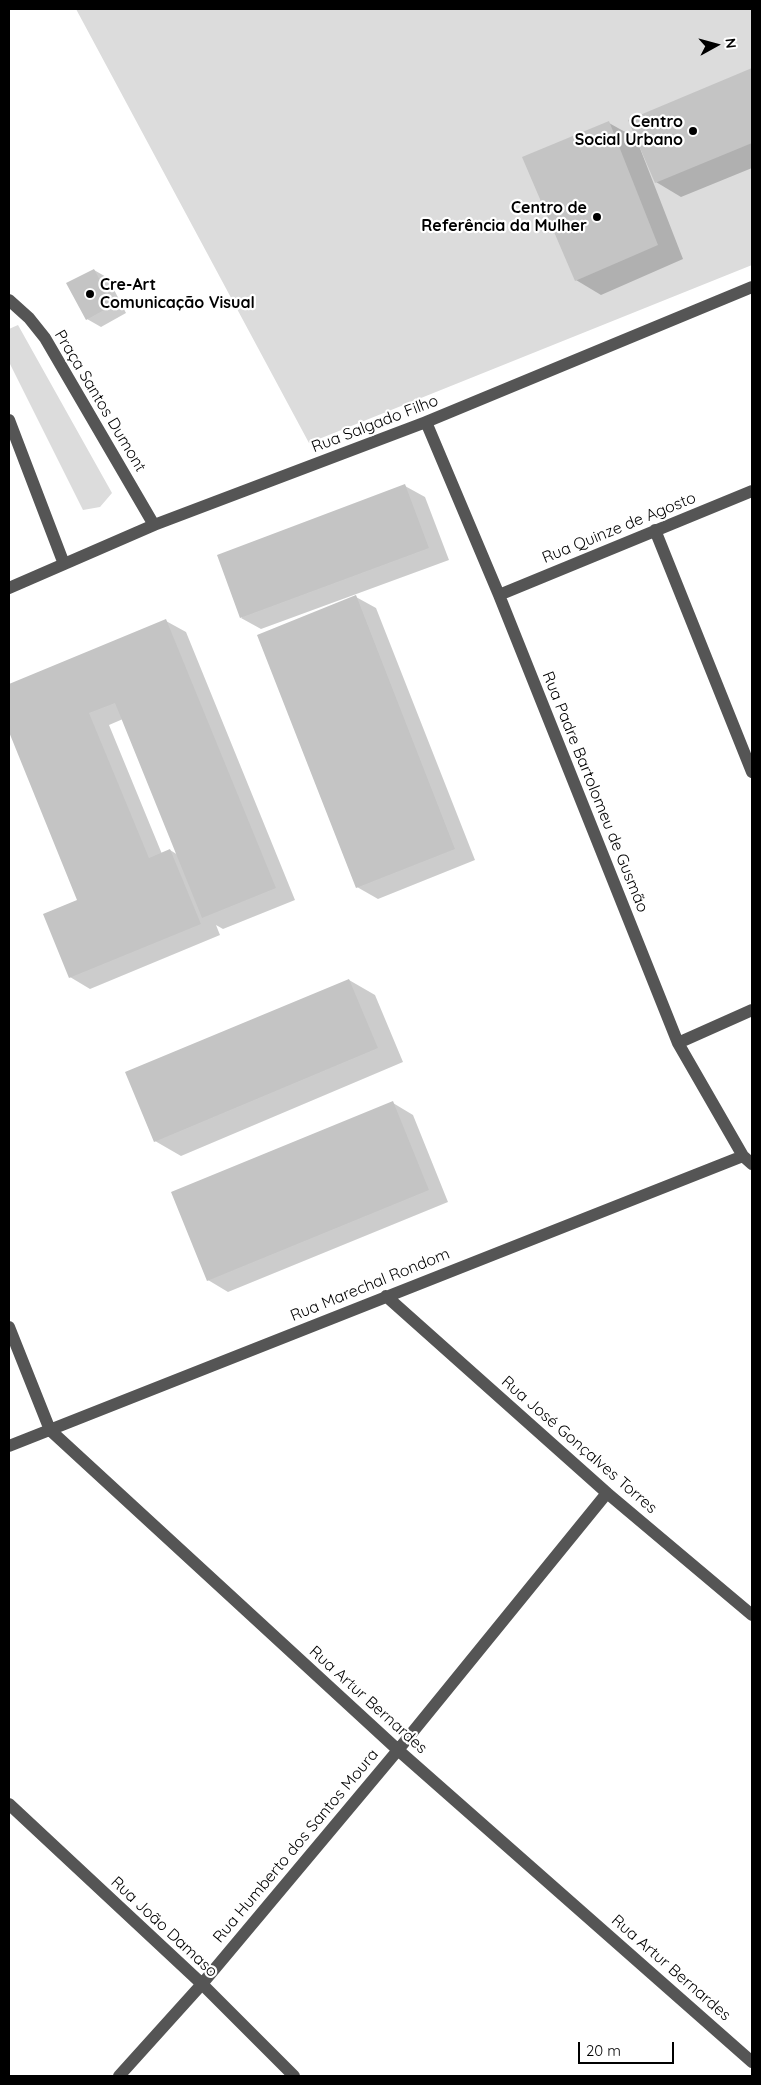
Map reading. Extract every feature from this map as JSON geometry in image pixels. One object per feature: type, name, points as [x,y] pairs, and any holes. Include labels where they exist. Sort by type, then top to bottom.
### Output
[{"type":"street","name":"Rua Salgado Filho","points":[[9,588],[154,525],[426,422],[752,287]]},
{"type":"street","name":"Praça Santos Dumont","points":[[9,300],[29,318],[46,338],[154,525]]},
{"type":"street","points":[[9,420],[64,564]]},
{"type":"street","name":"Rua Padre Bartolomeu de Gusmão","points":[[426,422],[499,595],[678,1043],[748,1160]]},
{"type":"street","name":"Rua Quinze de Agosto","points":[[499,595],[752,491]]},
{"type":"street","points":[[655,530],[752,772]]},
{"type":"street","points":[[678,1043],[752,1010]]},
{"type":"street","name":"Rua Marechal Rondom","points":[[9,1446],[386,1296],[748,1160]]},
{"type":"street","name":"Rua José Gonçalves Torres","points":[[386,1296],[607,1493],[752,1615]]},
{"type":"street","name":"Rua Artur Bernardes","points":[[9,1327],[50,1430],[398,1750],[752,2062]]},
{"type":"street","name":"Rua Humberto dos Santos Moura","points":[[119,2076],[202,1984],[398,1750],[607,1493]]},
{"type":"street","name":"Rua João Damaso","points":[[9,1804],[202,1984],[294,2076]]},
{"type":"shaded area","points":[[76,9],[752,9],[752,265],[309,443]]},
{"type":"shaded area","points":[[18,325],[112,493],[100,507],[83,510],[9,362],[9,329]]},
{"type":"building","name":"Centro Social Urbano","points":[[752,68],[752,143],[655,183],[628,120]]},
{"type":"building","name":"Centro de Referência da Mulher","points":[[609,121],[658,245],[575,281],[522,157]]},
{"type":"building","name":"Cre-Art Comunicação Visual","points":[[94,269],[113,305],[86,320],[66,283]]},
{"type":"building","points":[[405,484],[429,548],[240,618],[217,555]]},
{"type":"building","points":[[356,595],[455,849],[356,888],[257,635]]},
{"type":"building","points":[[166,619],[276,888],[202,918],[115,703],[89,713],[149,858],[170,849],[201,924],[69,978],[43,914],[77,900],[9,732],[9,684]]},
{"type":"building","points":[[349,979],[378,1048],[154,1142],[125,1072]]},
{"type":"building","points":[[393,1101],[429,1190],[207,1281],[171,1192]]},
{"type":"place","name":"Centro Social Urbano","points":[[693,131]]},
{"type":"place","name":"Centro de Referência da Mulher","points":[[597,217]]},
{"type":"place","name":"Cre-Art Comunicação Visual","points":[[90,294]]}]
